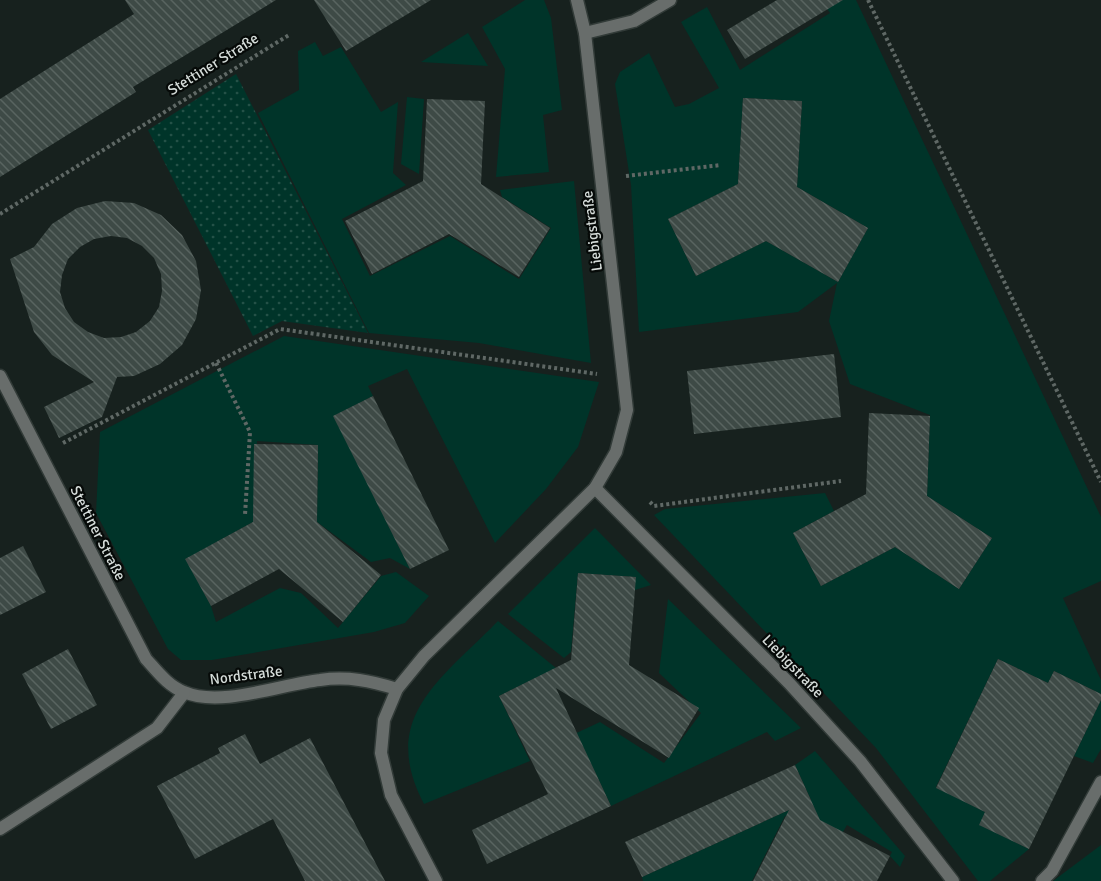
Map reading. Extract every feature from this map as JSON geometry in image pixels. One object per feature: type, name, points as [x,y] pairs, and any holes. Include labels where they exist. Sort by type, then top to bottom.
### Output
[{"type":"street","name":"Liebigstraße","points":[[436,881],[391,795],[381,753],[384,720],[397,689],[424,656],[595,488],[616,452],[627,410],[585,33],[577,0]]},
{"type":"street","points":[[585,33],[634,21],[670,0]]},
{"type":"street","name":"Stettiner Straße","points":[[0,376],[146,659],[167,682],[184,693]]},
{"type":"street","name":"Liebigstraße","points":[[595,488],[797,691],[860,761],[953,881]]},
{"type":"street","name":"Nordstraße","points":[[184,693],[216,698],[321,679],[362,678],[397,689]]},
{"type":"street","points":[[0,829],[157,728],[184,693]]},
{"type":"street","points":[[1042,881],[1052,871],[1101,782]]},
{"type":"path","points":[[868,0],[1101,482]]},
{"type":"path","name":"Stettiner Straße","points":[[0,214],[288,35]]},
{"type":"path","points":[[601,179],[721,165]]},
{"type":"path","points":[[41,455],[280,329],[623,378]]},
{"type":"path","points":[[216,363],[250,432],[245,515]]},
{"type":"path","points":[[647,499],[654,506],[841,481]]},
{"type":"green space","points":[[525,0],[544,0],[551,18],[562,110],[543,115],[549,172],[496,177],[505,69],[482,27]]},
{"type":"green space","points":[[821,0],[856,0],[1101,517],[1101,581],[1063,598],[1101,680],[1101,694],[1054,671],[1048,683],[998,659],[936,787],[985,812],[980,825],[1029,849],[990,881],[978,881],[876,748],[654,515],[665,509],[825,493],[834,511],[793,533],[821,586],[895,547],[959,589],[992,538],[927,496],[930,415],[850,384],[829,321],[837,283],[798,312],[639,332],[631,185],[615,84],[620,72],[649,53],[675,107],[689,104],[719,88],[681,22],[707,7],[740,70],[830,13]],"holes":[[[743,98],[802,101],[797,187],[868,228],[838,282],[766,241],[696,276],[668,219],[738,184]]]},
{"type":"green space","points":[[468,33],[488,66],[421,62]]},
{"type":"green space","points":[[315,42],[323,56],[341,47],[381,112],[398,102],[393,173],[406,185],[342,219],[370,276],[450,236],[519,279],[551,228],[502,197],[500,190],[574,181],[591,363],[479,343],[369,333],[258,113],[299,90],[298,51]]},
{"type":"green space","points":[[236,74],[368,333],[282,321],[253,336],[148,130]]},
{"type":"green space","points":[[407,97],[424,99],[419,174],[401,164]]},
{"type":"green space","points":[[284,336],[599,382],[578,447],[546,489],[495,543],[407,369],[368,386],[373,396],[334,416],[410,569],[390,558],[371,562],[317,522],[318,445],[257,441],[253,522],[186,559],[211,606],[216,622],[280,588],[301,593],[338,628],[381,576],[396,572],[429,596],[405,623],[374,632],[212,660],[181,660],[168,649],[96,513],[100,432]]},
{"type":"green space","points":[[595,528],[651,585],[635,590],[635,577],[578,573],[571,652],[564,658],[508,614]]},
{"type":"green space","points":[[668,599],[801,728],[775,741],[767,732],[611,806],[595,772],[570,736],[600,722],[664,763],[701,713],[659,673]]},
{"type":"green space","points":[[498,621],[556,668],[499,696],[530,761],[424,804],[412,774],[408,747],[412,723],[438,681]]},
{"type":"green space","points":[[1101,700],[1101,749],[1093,763],[1074,756]]},
{"type":"green space","points":[[815,751],[905,856],[900,867],[890,856],[892,852],[847,825],[839,839],[785,816],[752,881],[643,881],[642,877],[811,800],[795,765]]},
{"type":"green space","points":[[1101,845],[1101,881],[1053,881]]},
{"type":"building","points":[[125,0],[276,0],[133,87],[136,92],[0,177],[0,99],[134,14]]},
{"type":"building","points":[[314,0],[431,0],[346,51]]},
{"type":"building","points":[[777,0],[843,0],[745,59],[727,30]]},
{"type":"building","points":[[743,98],[802,101],[797,187],[868,228],[838,282],[766,241],[696,276],[668,219],[738,184]]},
{"type":"building","points":[[427,99],[485,101],[481,184],[550,228],[519,277],[449,234],[372,274],[345,221],[423,181]]},
{"type":"building","points":[[105,201],[134,203],[161,215],[182,235],[196,261],[201,290],[196,319],[182,345],[160,364],[134,376],[117,377],[102,417],[59,438],[44,407],[94,382],[52,355],[34,332],[10,259],[34,247],[52,224],[77,208]],"holes":[[[111,236],[127,238],[142,246],[154,258],[161,274],[162,291],[159,307],[150,321],[136,332],[121,337],[104,338],[88,332],[74,322],[65,308],[60,292],[62,275],[68,259],[80,247],[94,239]]]},
{"type":"building","points":[[834,354],[841,417],[694,434],[687,371]]},
{"type":"building","points":[[373,396],[449,550],[410,569],[333,416]]},
{"type":"building","points":[[869,413],[930,416],[927,496],[992,538],[959,589],[895,547],[821,586],[793,533],[866,494]]},
{"type":"building","points":[[254,444],[318,445],[317,522],[381,575],[343,622],[279,569],[211,606],[185,559],[253,522]]},
{"type":"building","points":[[23,546],[46,592],[0,615],[0,558]]},
{"type":"building","points":[[578,573],[636,577],[629,665],[699,708],[669,758],[556,688],[611,806],[487,864],[472,830],[548,794],[499,696],[571,660]]},
{"type":"building","points":[[68,649],[97,705],[51,729],[22,674]]},
{"type":"building","points":[[998,659],[1048,683],[1054,671],[1101,694],[1101,700],[1029,849],[979,825],[985,812],[936,788]]},
{"type":"building","points":[[245,734],[260,764],[310,738],[385,881],[305,881],[273,819],[195,859],[157,786],[220,753],[218,748]]},
{"type":"building","points":[[795,765],[820,820],[890,856],[877,881],[753,881],[789,810],[642,877],[625,842]]}]
